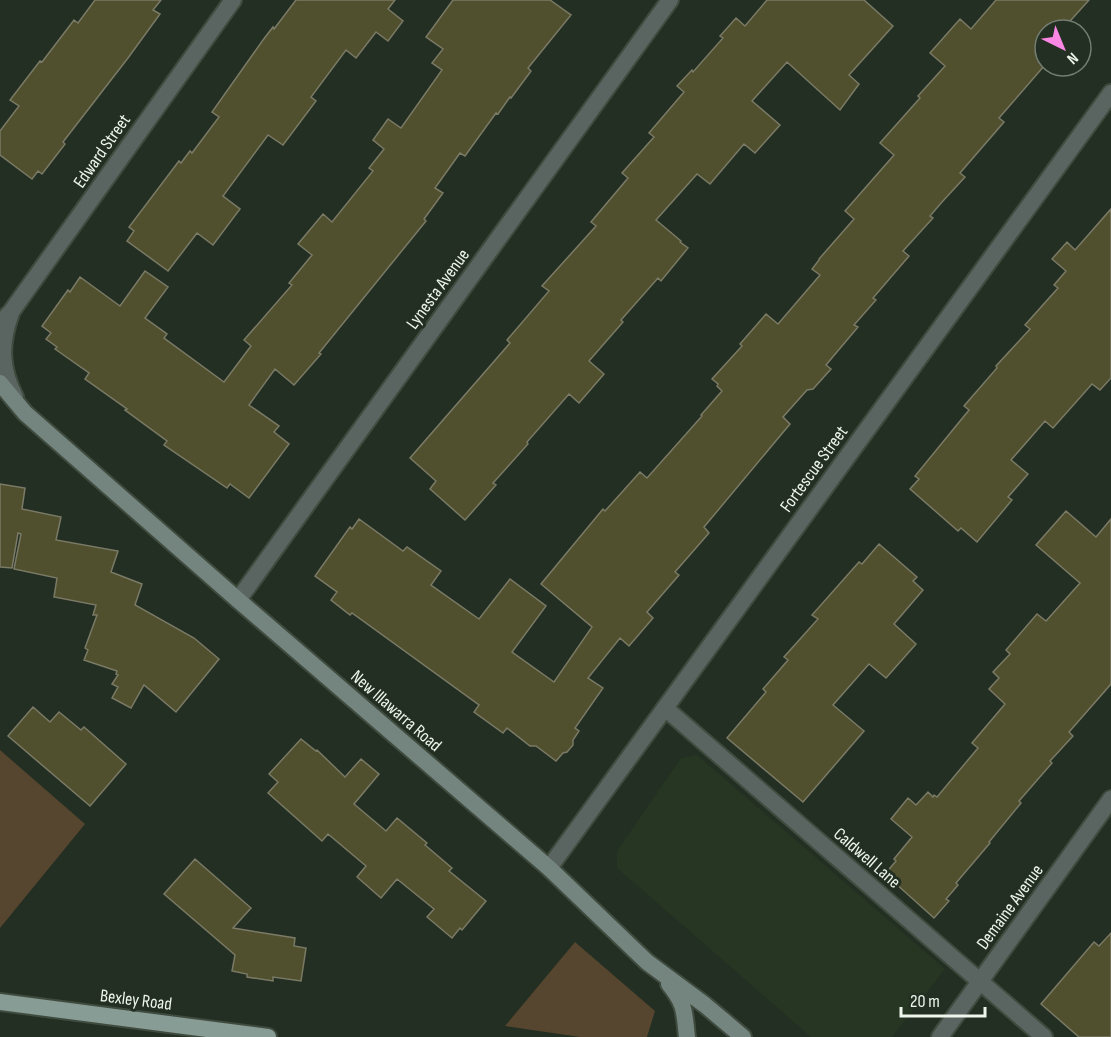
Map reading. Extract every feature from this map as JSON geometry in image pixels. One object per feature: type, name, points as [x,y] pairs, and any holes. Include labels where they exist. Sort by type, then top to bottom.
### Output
[{"type":"main road","name":"New Illawarra Road","points":[[0,383],[25,413]]},
{"type":"main road","name":"New Illawarra Road","points":[[0,398],[25,413],[549,868],[647,962],[705,1005],[743,1037]]},
{"type":"main road","points":[[647,962],[670,985],[680,1000],[686,1016],[687,1037]]},
{"type":"main road","name":"Bexley Road","points":[[0,1002],[221,1034],[268,1037]]},
{"type":"street","name":"Edward Street","points":[[25,413],[9,386],[2,361],[1,342],[6,317],[233,0]]},
{"type":"street","name":"Lynesta Avenue","points":[[238,600],[670,0]]},
{"type":"street","name":"Fortescue Street","points":[[549,868],[1111,93]]},
{"type":"street","name":"Caldwell Lane","points":[[665,708],[1044,1037]]},
{"type":"street","name":"Demaine Avenue","points":[[940,1037],[1111,799]]},
{"type":"shaded area","points":[[0,750],[85,824],[0,928]]},
{"type":"shaded area","points":[[697,755],[945,969],[892,1037],[811,1037],[617,868],[617,851],[681,758]]},
{"type":"shaded area","points":[[575,942],[655,1011],[647,1037],[580,1037],[505,1026]]},
{"type":"building","points":[[95,0],[161,0],[153,10],[160,14],[63,142],[65,144],[42,174],[38,171],[32,179],[0,155],[0,131],[19,106],[10,100],[74,20],[78,23]]},
{"type":"building","points":[[296,0],[395,0],[388,9],[403,21],[388,41],[376,32],[356,58],[346,50],[311,97],[316,101],[283,145],[268,135],[223,196],[240,209],[213,245],[197,233],[168,271],[127,241],[134,231],[129,227],[179,161],[181,163],[190,151],[192,153],[219,117],[212,112],[263,40]]},
{"type":"building","points":[[453,0],[550,0],[571,15],[528,68],[531,71],[498,114],[496,113],[465,156],[460,153],[435,188],[443,193],[424,219],[426,221],[319,353],[321,354],[294,385],[275,369],[249,405],[279,426],[274,432],[289,444],[249,498],[230,484],[227,488],[164,445],[167,441],[85,379],[89,373],[55,349],[57,347],[46,339],[51,333],[42,326],[80,277],[120,306],[145,271],[168,287],[145,318],[167,334],[164,338],[224,382],[251,346],[244,340],[292,285],[289,283],[312,255],[298,244],[323,214],[332,222],[373,171],[369,168],[384,149],[373,140],[388,119],[401,128],[442,70],[432,63],[443,49],[426,37]]},
{"type":"building","points":[[767,0],[864,0],[893,26],[849,75],[859,84],[840,110],[787,62],[752,101],[780,125],[755,153],[744,144],[710,184],[697,174],[656,220],[688,248],[661,281],[658,278],[621,320],[623,322],[589,361],[604,374],[579,403],[569,394],[493,483],[496,485],[465,520],[430,489],[436,481],[410,458],[510,343],[507,340],[549,291],[542,286],[596,226],[591,222],[628,178],[622,173],[654,137],[649,133],[684,92],[677,86],[692,70],[693,72],[723,38],[720,36],[736,18],[745,26]]},
{"type":"building","points":[[996,0],[1089,0],[1073,18],[1033,18],[1034,78],[999,118],[1004,122],[960,173],[965,177],[930,216],[933,218],[903,251],[909,256],[873,298],[876,300],[854,325],[858,327],[826,365],[831,369],[813,389],[807,390],[783,417],[790,424],[704,527],[709,533],[675,572],[679,575],[647,612],[653,618],[629,646],[620,638],[588,678],[603,688],[575,728],[579,731],[567,752],[556,761],[536,746],[530,746],[507,728],[503,733],[474,712],[479,705],[331,600],[337,592],[315,576],[350,527],[352,529],[359,519],[403,551],[407,547],[441,571],[431,585],[479,619],[510,579],[546,606],[512,652],[554,682],[592,627],[541,584],[603,509],[605,511],[640,472],[647,478],[702,416],[722,391],[712,379],[742,346],[740,344],[766,314],[778,324],[820,275],[812,269],[854,219],[845,211],[894,155],[880,143],[945,66],[930,53],[960,19],[971,29]]},
{"type":"building","points":[[1111,209],[1111,378],[1100,390],[1092,384],[1053,428],[1045,421],[1011,460],[1028,474],[1008,497],[1012,500],[977,542],[961,528],[958,531],[910,489],[919,479],[915,476],[969,410],[964,406],[1030,329],[1025,325],[1058,288],[1054,285],[1066,271],[1052,259],[1067,242],[1075,250]]},
{"type":"building","points":[[0,484],[25,488],[22,509],[61,517],[56,540],[118,551],[111,572],[142,584],[135,605],[194,638],[219,659],[176,712],[144,685],[131,708],[112,698],[118,687],[112,684],[118,675],[117,671],[84,660],[88,650],[85,648],[97,615],[93,615],[96,605],[54,597],[57,578],[14,569],[21,534],[18,533],[12,568],[0,567]]},
{"type":"building","points":[[1066,511],[1096,537],[1111,519],[1111,684],[1069,732],[1073,736],[1050,761],[1052,763],[1019,801],[1021,803],[956,883],[958,885],[946,899],[949,901],[934,918],[885,874],[912,837],[891,819],[908,798],[916,805],[928,792],[933,797],[934,795],[937,797],[978,748],[972,743],[1005,704],[989,689],[999,678],[993,672],[1010,654],[1006,650],[1037,614],[1046,621],[1080,583],[1036,545]]},
{"type":"building","points":[[879,544],[917,577],[913,581],[923,590],[894,624],[916,644],[886,678],[869,664],[833,705],[864,731],[803,802],[727,738],[766,692],[763,689],[788,660],[784,657],[818,619],[812,615],[859,562],[862,564]]},
{"type":"building","points":[[33,707],[50,722],[59,712],[81,730],[84,727],[126,764],[90,806],[8,736]]},
{"type":"building","points":[[301,739],[317,750],[345,777],[361,759],[379,774],[354,804],[386,831],[397,818],[452,868],[449,871],[486,901],[462,930],[460,928],[452,938],[427,917],[434,909],[397,879],[381,898],[357,877],[366,866],[328,834],[322,841],[268,793],[278,782],[269,774]]},
{"type":"building","points":[[195,859],[251,908],[233,928],[295,938],[294,946],[306,948],[301,981],[273,977],[273,981],[247,977],[247,974],[232,971],[235,955],[164,894]]},
{"type":"building","points":[[1111,933],[1111,1037],[1079,1037],[1041,1004],[1094,942],[1099,946]]}]
